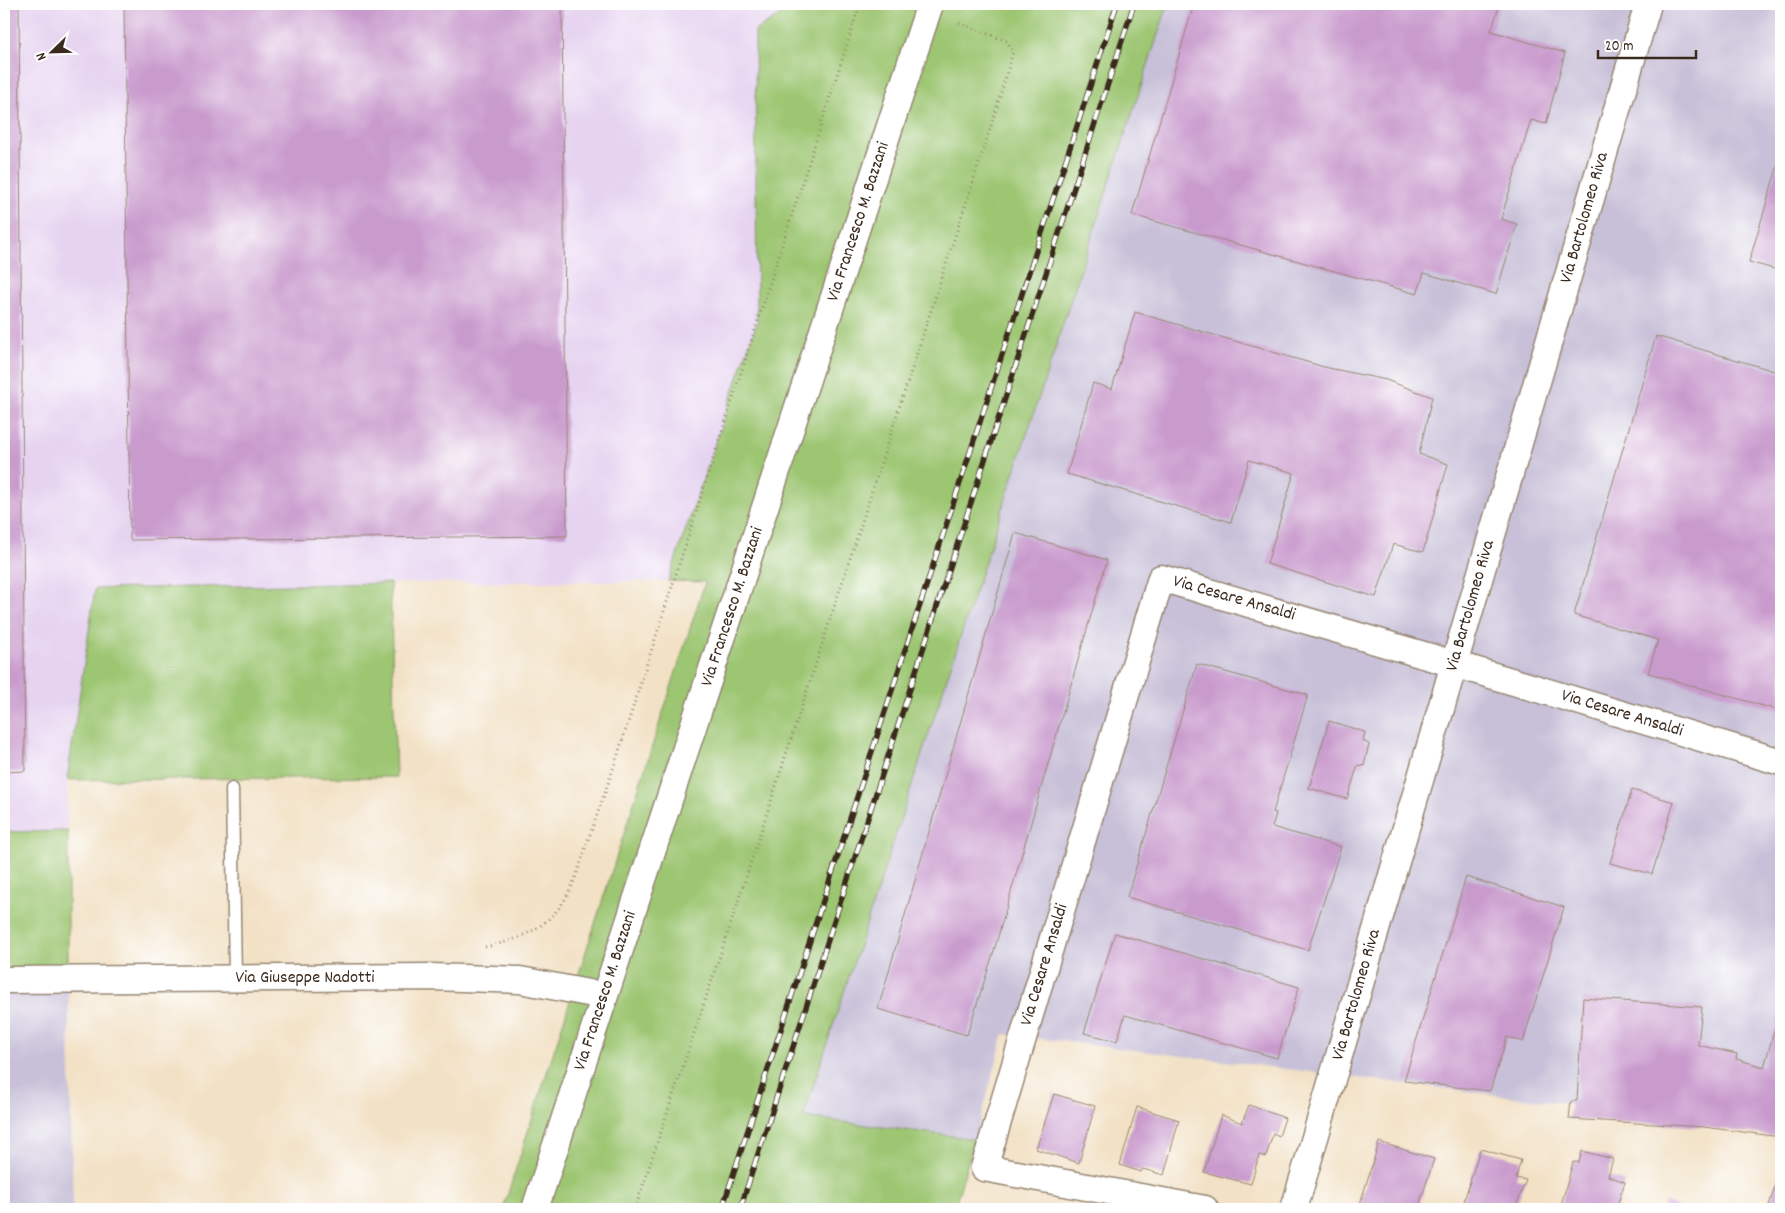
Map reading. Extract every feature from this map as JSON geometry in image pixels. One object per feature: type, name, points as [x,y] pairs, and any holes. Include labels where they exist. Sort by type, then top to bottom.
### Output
[{"type":"street","name":"Via Bartolomeo Riva","points":[[1294,1209],[1648,4]]},
{"type":"street","name":"Via Francesco M. Bazzani","points":[[535,1209],[929,8]]},
{"type":"street","name":"Via Cesare Ansaldi","points":[[1205,1209],[984,1168],[1161,578],[1781,762]]},
{"type":"street","name":"Via Giuseppe Nadotti","points":[[4,980],[431,977],[520,980],[604,996]]},
{"type":"lane","points":[[232,789],[235,978]]},
{"type":"path","points":[[484,947],[506,943],[532,932],[553,915],[565,898],[575,878],[616,760],[860,4]]},
{"type":"path","points":[[636,1209],[993,120],[1013,52],[1007,41],[929,8]]},
{"type":"shaded area","points":[[4,4],[891,4],[705,581],[390,583],[396,777],[67,780],[68,975],[4,976]]},
{"type":"shaded area","points":[[1168,4],[1781,4],[1781,1130],[1004,1034],[975,1139],[803,1118]]},
{"type":"shaded area","points":[[68,975],[73,1209],[4,1209],[4,976]]},
{"type":"green space","points":[[798,4],[1168,4],[803,1117],[975,1139],[954,1209],[503,1209],[705,582],[668,581],[757,322],[755,31]]},
{"type":"green space","points":[[390,583],[396,777],[67,780],[95,589]]},
{"type":"green space","points":[[68,831],[68,959],[70,980],[4,976],[4,832]]},
{"type":"building","points":[[4,4],[19,4],[25,771],[4,772]]},
{"type":"building","points":[[124,4],[562,4],[567,536],[130,540]]},
{"type":"building","points":[[1194,4],[1488,4],[1499,7],[1491,31],[1565,53],[1546,124],[1531,120],[1501,219],[1517,224],[1496,294],[1424,273],[1417,294],[1132,215]]},
{"type":"building","points":[[1781,154],[1781,271],[1749,262]]},
{"type":"building","points":[[1135,312],[1324,367],[1386,380],[1432,397],[1419,454],[1448,464],[1423,552],[1393,544],[1376,597],[1267,564],[1294,473],[1249,460],[1231,522],[1067,474],[1093,383],[1112,389]]},
{"type":"building","points":[[1656,336],[1781,373],[1781,711],[1648,673],[1658,640],[1574,615]]},
{"type":"building","points":[[1015,533],[1107,560],[993,954],[967,1035],[878,1009]]},
{"type":"building","points":[[1197,664],[1308,695],[1273,812],[1276,813],[1272,827],[1341,847],[1308,950],[1127,897]]},
{"type":"building","points":[[1329,721],[1365,732],[1363,741],[1369,744],[1364,766],[1358,765],[1347,799],[1309,788]]},
{"type":"building","points":[[1632,790],[1674,802],[1652,874],[1610,863]]},
{"type":"building","points":[[1466,877],[1564,907],[1523,1042],[1507,1037],[1490,1091],[1404,1081]]},
{"type":"building","points":[[1115,933],[1299,987],[1277,1058],[1125,1015],[1117,1041],[1084,1033]]},
{"type":"building","points":[[1583,998],[1702,1007],[1698,1045],[1737,1054],[1736,1059],[1764,1067],[1781,1007],[1781,1137],[1704,1127],[1569,1119],[1571,1101],[1577,1101]]},
{"type":"building","points":[[1054,1094],[1095,1106],[1079,1163],[1036,1149]]},
{"type":"building","points":[[1249,1105],[1285,1118],[1279,1136],[1273,1133],[1266,1157],[1259,1155],[1251,1184],[1204,1172],[1221,1115],[1242,1123]]},
{"type":"building","points":[[1137,1107],[1179,1120],[1164,1175],[1143,1169],[1141,1172],[1120,1165]]},
{"type":"building","points":[[1379,1142],[1434,1159],[1418,1209],[1377,1209],[1360,1204]]},
{"type":"building","points":[[1480,1149],[1521,1160],[1516,1178],[1526,1180],[1515,1209],[1490,1209],[1464,1201]]},
{"type":"building","points":[[1582,1151],[1613,1159],[1608,1176],[1625,1182],[1616,1209],[1560,1209],[1573,1162],[1579,1162]]},
{"type":"building","points":[[1781,1166],[1781,1209],[1768,1209]]},
{"type":"building","points":[[1664,1202],[1685,1209],[1662,1209]]},
{"type":"railway","points":[[722,1209],[1117,4]]},
{"type":"railway","points":[[740,1209],[1134,4]]}]
